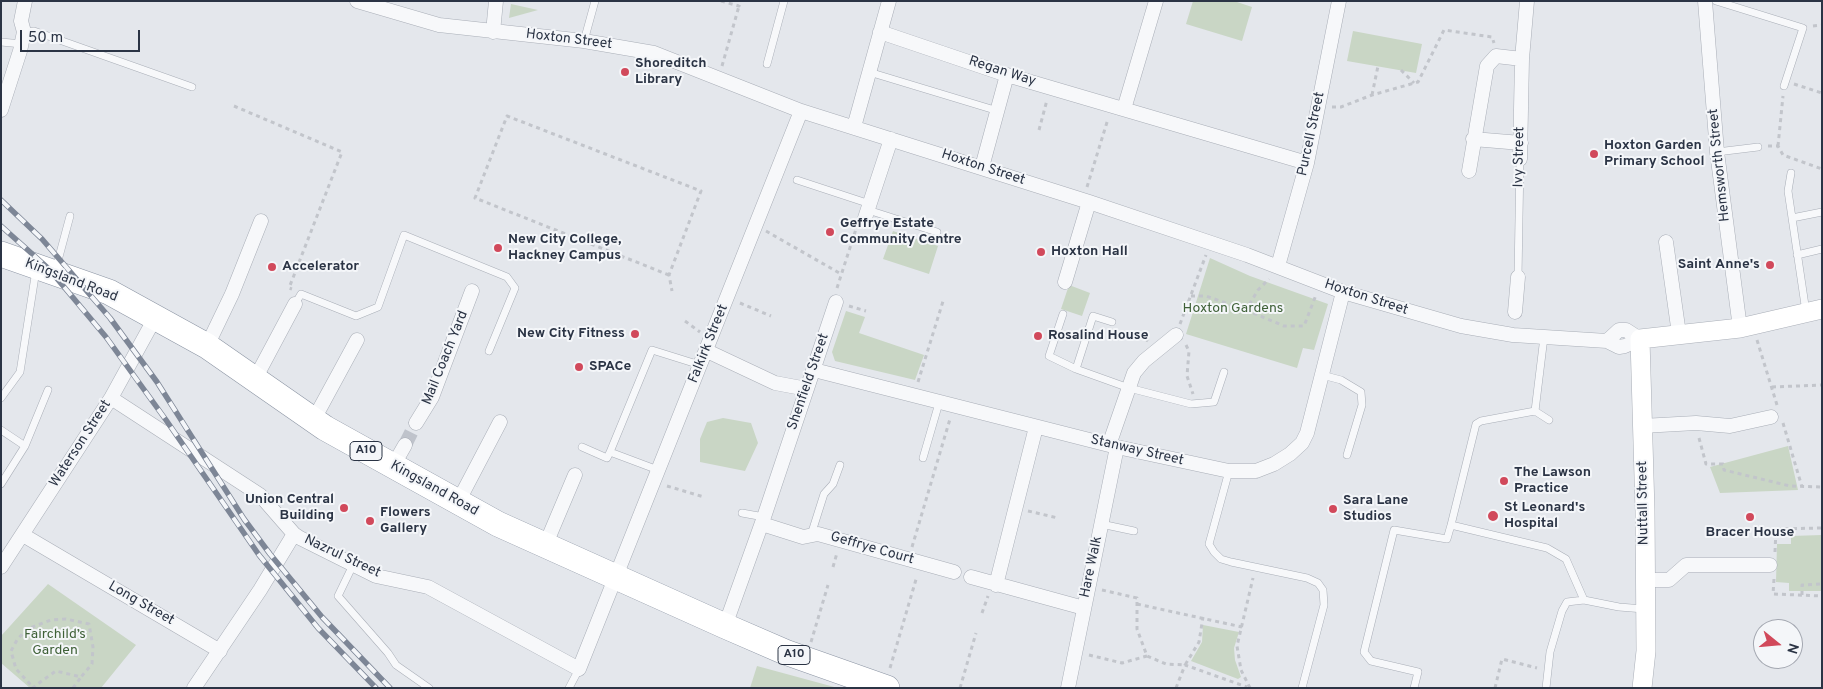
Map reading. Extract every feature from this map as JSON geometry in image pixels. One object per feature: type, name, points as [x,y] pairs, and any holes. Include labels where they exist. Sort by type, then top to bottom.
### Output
[{"type":"highway","name":"Kingsland Road","points":[[1,254],[109,292],[206,346],[313,421],[399,455],[458,502],[545,546],[724,626],[806,659],[886,687]]},
{"type":"street","points":[[1,110],[23,38],[21,21],[25,1]]},
{"type":"street","name":"Hoxton Street","points":[[357,1],[439,26],[584,41],[654,53],[801,110],[1211,242],[1343,292],[1461,326],[1544,337],[1607,341],[1619,347],[1640,339],[1740,328],[1814,310]]},
{"type":"street","points":[[493,32],[496,1]]},
{"type":"street","points":[[854,127],[889,1]]},
{"type":"street","points":[[1118,107],[1156,1]]},
{"type":"street","name":"Purcell Street","points":[[1278,266],[1307,163],[1339,1]]},
{"type":"street","name":"Ivy Street","points":[[1520,159],[1522,59],[1527,1]]},
{"type":"street","name":"Hemsworth Street","points":[[1706,1],[1717,152],[1740,328]]},
{"type":"street","name":"Regan Way","points":[[880,32],[1008,75],[1307,163]]},
{"type":"street","points":[[1469,171],[1487,66],[1496,56],[1522,59]]},
{"type":"street","points":[[982,167],[1008,75]]},
{"type":"street","name":"Falkirk Street","points":[[579,669],[757,227],[801,110]]},
{"type":"street","points":[[868,211],[891,138]]},
{"type":"street","points":[[1473,139],[1520,143]]},
{"type":"street","points":[[1064,282],[1086,201]]},
{"type":"street","points":[[206,346],[232,294],[261,221]]},
{"type":"street","points":[[1666,242],[1679,334]]},
{"type":"street","name":"Ivy Street","points":[[1515,312],[1518,277]]},
{"type":"street","name":"Mail Coach Yard","points":[[416,423],[432,397],[472,291]]},
{"type":"street","name":"Stanway Street","points":[[814,370],[1036,428],[1113,446],[1229,471],[1256,471],[1274,464],[1290,454],[1302,443],[1307,433],[1343,292]]},
{"type":"street","points":[[255,379],[298,299]]},
{"type":"street","name":"Shenfield Street","points":[[724,626],[763,520],[836,302]]},
{"type":"street","name":"Waterson Street","points":[[1,567],[112,398],[155,318]]},
{"type":"street","name":"Hare Walk","points":[[1068,688],[1101,524],[1113,446],[1129,388],[1134,373],[1144,361],[1176,335]]},
{"type":"street","name":"Nuttall Street","points":[[1640,339],[1646,651],[1642,688]]},
{"type":"street","points":[[313,421],[357,340]]},
{"type":"street","points":[[707,351],[776,383],[807,389]]},
{"type":"street","name":"Nazrul Street","points":[[112,398],[260,495],[294,534],[376,576],[428,587],[579,669]]},
{"type":"street","points":[[1642,426],[1696,423],[1730,426],[1771,417]]},
{"type":"street","points":[[458,502],[500,422]]},
{"type":"street","points":[[996,585],[1036,428]]},
{"type":"street","points":[[545,546],[575,476]]},
{"type":"street","name":"Geffrye Court","points":[[763,520],[802,537],[818,534],[954,572]]},
{"type":"street","points":[[194,688],[220,651],[294,534]]},
{"type":"street","name":"Long Street","points":[[23,535],[220,651]]},
{"type":"street","points":[[1644,580],[1669,580],[1686,565],[1773,565]]},
{"type":"street","points":[[971,577],[1084,608]]},
{"type":"lane","points":[[584,41],[596,1]]},
{"type":"lane","points":[[767,64],[784,1]]},
{"type":"lane","points":[[1716,1],[1803,28],[1785,84]]},
{"type":"lane","points":[[1,42],[23,38],[34,31],[192,87]]},
{"type":"lane","points":[[869,72],[998,111]]},
{"type":"lane","points":[[1717,152],[1758,147]]},
{"type":"lane","name":"Ivy Street","points":[[1518,277],[1520,159]]},
{"type":"lane","points":[[1791,173],[1788,191],[1797,255],[1814,310]]},
{"type":"lane","points":[[797,180],[868,211],[937,232]]},
{"type":"lane","points":[[1792,218],[1822,212]]},
{"type":"lane","points":[[1,398],[20,372],[46,270],[70,216]]},
{"type":"lane","points":[[298,299],[356,316],[378,307],[404,235],[507,276],[515,288],[489,351]]},
{"type":"lane","points":[[1797,255],[1822,249]]},
{"type":"lane","points":[[1063,314],[1049,356],[1076,369],[1129,388],[1191,404],[1214,402],[1224,372]]},
{"type":"lane","points":[[1076,369],[1093,316],[1112,322]]},
{"type":"lane","points":[[1535,411],[1544,337]]},
{"type":"lane","points":[[582,447],[607,458],[652,350],[700,366]]},
{"type":"lane","points":[[1322,375],[1341,380],[1361,392],[1362,405],[1347,455]]},
{"type":"lane","points":[[1,484],[24,446],[48,390]]},
{"type":"lane","points":[[923,458],[939,403]]},
{"type":"lane","points":[[1414,688],[1418,672],[1371,661],[1364,652],[1394,530],[1447,539],[1476,424],[1481,421],[1535,411],[1549,420]]},
{"type":"lane","points":[[1,430],[24,446]]},
{"type":"lane","points":[[610,452],[656,477]]},
{"type":"lane","points":[[811,535],[824,494],[833,484],[840,466]]},
{"type":"lane","points":[[1229,471],[1209,544],[1214,552],[1221,559],[1307,578],[1318,583],[1323,590],[1324,605],[1302,688]]},
{"type":"lane","points":[[742,513],[763,520]]},
{"type":"lane","points":[[1101,524],[1134,531]]},
{"type":"lane","points":[[1450,526],[1547,548],[1566,559],[1584,600]]},
{"type":"lane","points":[[353,565],[338,596],[388,653],[396,665],[429,688]]},
{"type":"lane","points":[[1546,688],[1547,668],[1562,610],[1567,602],[1584,600],[1619,607],[1645,609]]},
{"type":"lane","points":[[569,688],[579,669]]},
{"type":"path","points":[[721,1],[739,6]]},
{"type":"path","points":[[719,78],[740,1]]},
{"type":"path","points":[[1318,107],[1341,107],[1372,95],[1418,82],[1444,30],[1492,37],[1496,56]]},
{"type":"path","points":[[1372,95],[1378,66]]},
{"type":"path","points":[[1401,70],[1414,83]]},
{"type":"path","points":[[1822,93],[1785,84],[1778,146],[1784,155],[1822,170]]},
{"type":"path","points":[[1038,130],[1051,88]]},
{"type":"path","points":[[234,106],[342,152],[289,288],[298,299]]},
{"type":"path","points":[[1086,201],[1118,107]]},
{"type":"path","points":[[669,275],[475,198],[507,116],[701,190],[669,275],[672,291]]},
{"type":"path","points":[[1758,147],[1778,146]]},
{"type":"path","points":[[836,302],[835,296],[841,274],[858,224],[868,211]]},
{"type":"path","points":[[757,227],[782,239],[841,274]]},
{"type":"path","points":[[1198,404],[1187,376],[1187,346],[1176,335],[1211,242]]},
{"type":"path","points":[[1246,310],[1258,290],[1267,282],[1278,266]]},
{"type":"path","points":[[1191,296],[1206,296],[1284,326],[1304,326],[1320,283]]},
{"type":"path","points":[[728,298],[771,316]]},
{"type":"path","points":[[914,395],[944,298]]},
{"type":"path","points":[[1772,387],[1822,385]]},
{"type":"path","points":[[886,687],[914,561],[954,406]]},
{"type":"path","points":[[1696,423],[1706,464],[1723,464],[1724,470],[1790,486],[1822,487]]},
{"type":"path","points":[[656,477],[704,497]]},
{"type":"path","points":[[1016,508],[1058,518]]},
{"type":"path","points":[[1822,528],[1776,529],[1773,565],[1773,594],[1822,596]]},
{"type":"path","points":[[1249,687],[1241,670],[1237,646],[1255,567]]},
{"type":"path","points":[[1802,595],[1802,585],[1822,584]]},
{"type":"path","points":[[806,659],[828,585]]},
{"type":"path","points":[[1089,588],[1137,598],[1136,629],[1146,656]]},
{"type":"path","points":[[1137,604],[1242,627]]},
{"type":"path","points":[[1176,688],[1185,665],[1198,642],[1203,618]]},
{"type":"path","points":[[73,688],[92,664],[93,647],[89,624],[66,619],[50,620],[28,629],[12,648],[16,669],[33,687],[56,671],[81,677]]},
{"type":"path","points":[[960,688],[976,633]]},
{"type":"path","points":[[1075,651],[1122,663],[1146,656],[1166,664],[1185,665],[1249,687]]},
{"type":"path","points":[[1496,688],[1502,659],[1537,668],[1540,659]]},
{"type":"green space","points":[[1193,1],[1234,1],[1252,7],[1242,41],[1186,24]]},
{"type":"green space","points":[[511,4],[538,10],[509,18]]},
{"type":"green space","points":[[1353,31],[1422,44],[1416,73],[1347,61]]},
{"type":"green space","points":[[893,231],[938,246],[929,274],[883,259]]},
{"type":"green space","name":"Hoxton Gardens","points":[[1210,258],[1250,276],[1328,304],[1314,350],[1303,348],[1297,368],[1186,334]]},
{"type":"green space","points":[[1069,285],[1090,293],[1082,316],[1061,309]]},
{"type":"green space","points":[[846,311],[865,317],[859,333],[924,355],[915,380],[835,361],[832,352]]},
{"type":"green space","points":[[723,418],[751,423],[758,443],[745,471],[700,462],[700,439],[707,422]]},
{"type":"green space","points":[[1788,446],[1798,490],[1720,493],[1710,467]]},
{"type":"green space","points":[[1822,535],[1822,591],[1789,591],[1789,583],[1776,582],[1777,544],[1791,544],[1791,536]]},
{"type":"green space","name":"Fairchild’s Garden","points":[[48,584],[136,645],[101,688],[30,688],[1,663],[1,636]]},
{"type":"green space","points":[[1203,625],[1239,632],[1234,648],[1235,660],[1241,677],[1238,679],[1191,661],[1202,642]]},
{"type":"green space","points":[[757,666],[838,688],[750,688]]},
{"type":"tunnel","points":[[405,445],[416,423]]},
{"type":"railway","points":[[1,200],[42,239],[110,318],[157,382],[244,519],[270,554],[322,617],[390,688]]},
{"type":"railway","points":[[1,226],[49,269],[106,337],[259,555],[318,628],[376,688]]},
{"type":"place","name":"Shoreditch Library","points":[[625,72]]},
{"type":"place","name":"Hoxton Garden Primary School","points":[[1594,154]]},
{"type":"place","name":"Geffrye Estate Community Centre","points":[[830,232]]},
{"type":"place","name":"New City College, Hackney Campus","points":[[498,248]]},
{"type":"place","name":"Hoxton Hall","points":[[1041,252]]},
{"type":"place","name":"Saint Anne's","points":[[1770,265]]},
{"type":"place","name":"Accelerator","points":[[272,267]]},
{"type":"place","name":"New City Fitness","points":[[635,334]]},
{"type":"place","name":"Rosalind House","points":[[1038,336]]},
{"type":"place","name":"SPACe","points":[[579,367]]},
{"type":"place","name":"The Lawson Practice","points":[[1504,481]]},
{"type":"place","name":"Union Central Building","points":[[344,508]]},
{"type":"place","name":"Sara Lane Studios","points":[[1333,509]]},
{"type":"place","name":"St Leonard's Hospital","points":[[1493,516]]},
{"type":"place","name":"Bracer House","points":[[1750,517]]},
{"type":"place","name":"Flowers Gallery","points":[[370,521]]}]
